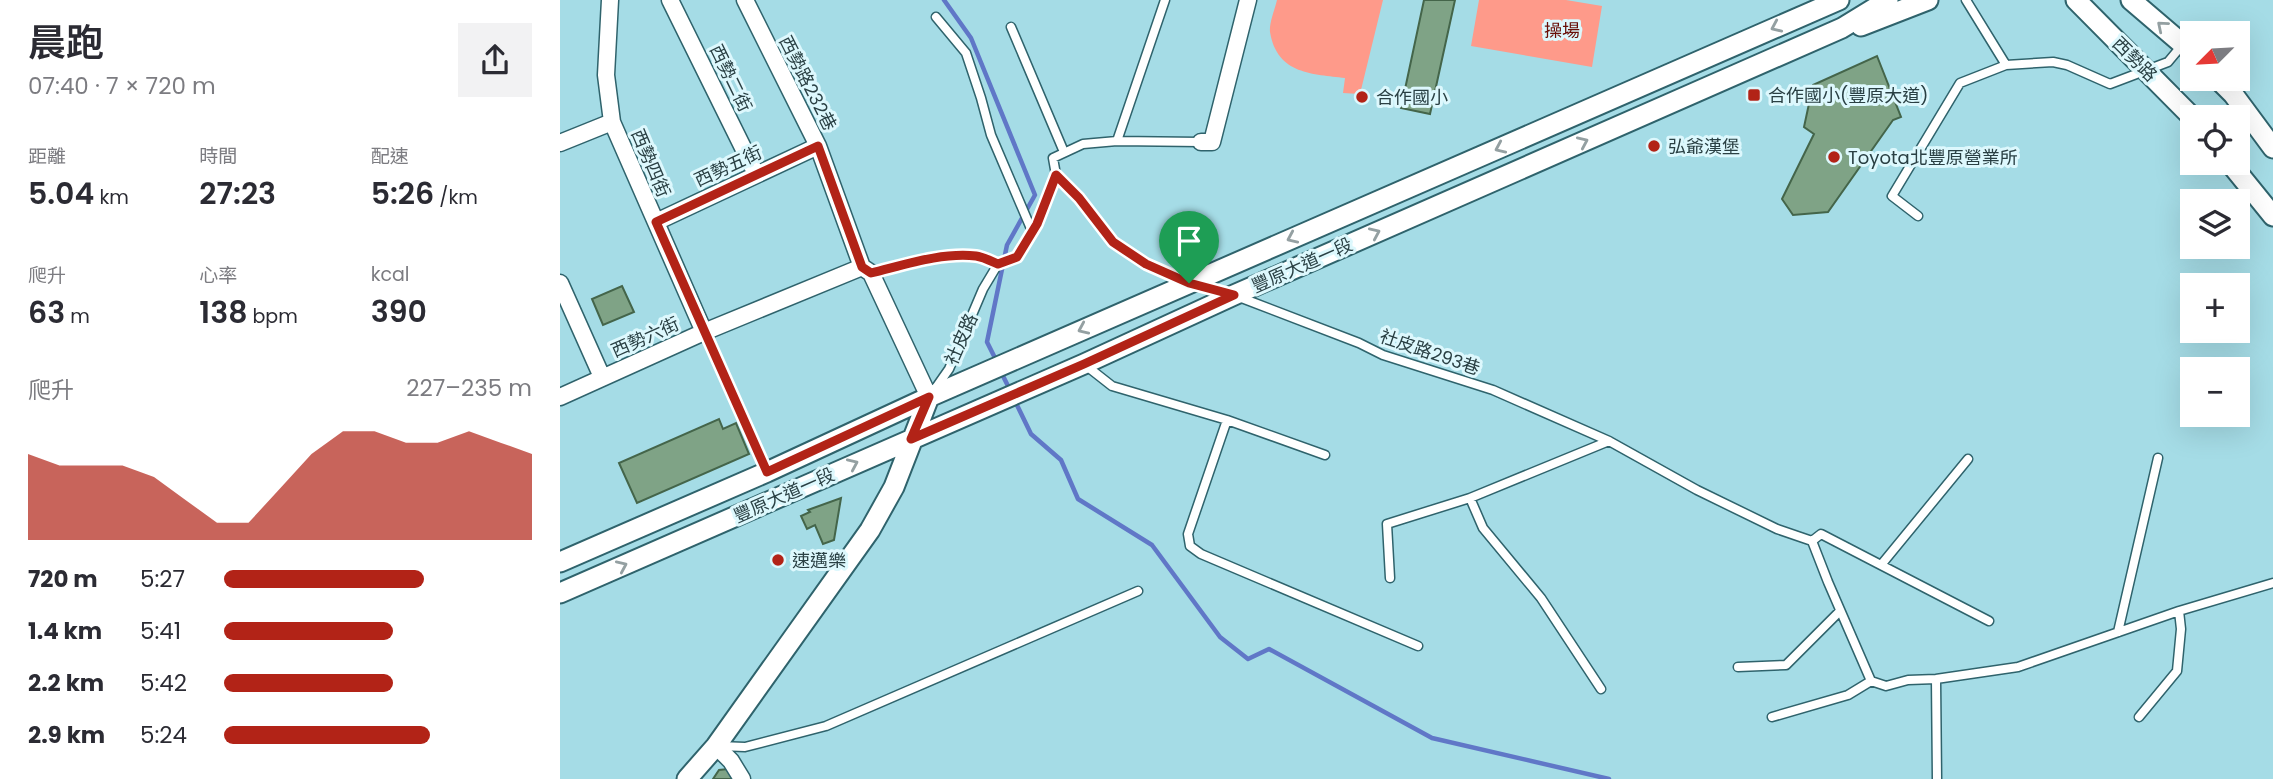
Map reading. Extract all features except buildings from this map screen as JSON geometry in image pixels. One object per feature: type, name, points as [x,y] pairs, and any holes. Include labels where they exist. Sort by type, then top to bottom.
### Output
[{"type":"street","name":"西勢四街","points":[[610,0],[606,75],[612,122],[704,332]]},
{"type":"street","name":"西勢二街","points":[[670,0],[756,174]]},
{"type":"street","name":"西勢路232巷","points":[[745,0],[818,146],[867,270],[929,397]]},
{"type":"street","points":[[1201,142],[1212,142],[1248,0]]},
{"type":"street","name":"豐原大道一段","points":[[560,562],[767,472],[929,397],[1839,0]]},
{"type":"street","name":"豐原大道一段","points":[[560,593],[1842,28],[1888,0]]},
{"type":"street","points":[[1842,28],[1867,25],[1928,0]]},
{"type":"street","name":"西勢路","points":[[2076,0],[2181,105]]},
{"type":"street","points":[[2131,0],[2180,41]]},
{"type":"street","points":[[2230,91],[2273,148]]},
{"type":"street","points":[[560,143],[612,122]]},
{"type":"street","name":"西勢五街","points":[[656,222],[818,146]]},
{"type":"street","points":[[2240,175],[2273,216]]},
{"type":"street","name":"西勢六街","points":[[560,397],[704,332],[867,270]]},
{"type":"street","points":[[560,283],[601,377]]},
{"type":"street","name":"社皮路","points":[[687,779],[716,746],[870,530],[894,486],[929,397]]},
{"type":"street","points":[[716,746],[731,761],[742,779]]},
{"type":"lane","points":[[1117,141],[1165,0]]},
{"type":"lane","points":[[1966,0],[2006,65]]},
{"type":"lane","points":[[936,17],[966,53],[991,135],[1032,231]]},
{"type":"lane","points":[[1011,27],[1064,152],[1083,144],[1117,141],[1201,142]]},
{"type":"lane","points":[[1918,215],[1892,196],[1960,83],[2006,65],[2053,62],[2067,65],[2110,84],[2148,71],[2180,54]]},
{"type":"lane","name":"社皮路","points":[[929,397],[949,369],[983,289],[998,264],[1017,257],[1032,231],[1056,175],[1054,158],[1064,152]]},
{"type":"lane","name":"社皮路293巷","points":[[1056,175],[1079,198],[1113,242],[1146,264],[1189,283],[1234,295],[1359,343],[1383,355],[1493,390],[1609,441],[1697,491],[1777,529],[1812,541],[1821,534],[1989,621]]},
{"type":"lane","points":[[867,270],[958,256],[978,256],[998,264]]},
{"type":"lane","points":[[704,332],[767,472]]},
{"type":"lane","points":[[1084,364],[1112,386],[1227,420],[1325,455]]},
{"type":"lane","points":[[1227,420],[1188,534],[1190,546],[1201,554],[1418,646]]},
{"type":"lane","points":[[1390,578],[1387,524],[1469,498],[1609,441]]},
{"type":"lane","points":[[1881,565],[1968,458]]},
{"type":"lane","points":[[2118,632],[2158,458]]},
{"type":"lane","points":[[1469,498],[1482,528],[1541,598],[1601,689]]},
{"type":"lane","points":[[1812,541],[1871,681],[1886,686],[1908,680],[1936,679],[2018,667],[2179,611],[2273,583]]},
{"type":"lane","points":[[716,746],[745,747],[826,726],[1138,591]]},
{"type":"lane","points":[[1738,667],[1786,666],[1840,611]]},
{"type":"lane","points":[[2139,717],[2177,671],[2181,629],[2179,611]]},
{"type":"lane","points":[[1936,679],[1937,779]]},
{"type":"lane","points":[[1772,717],[1848,695],[1871,681]]},
{"type":"green space","points":[[1277,0],[1383,0],[1360,94],[1343,93],[1345,78],[1298,70],[1280,57],[1270,32]]},
{"type":"green space","name":"操場","points":[[1479,0],[1566,0],[1602,6],[1592,67],[1471,46]]},
{"type":"waterway","points":[[944,0],[971,38],[1035,195],[1007,245],[987,342],[997,362]]},
{"type":"waterway","points":[[1000,370],[1010,390]]},
{"type":"waterway","points":[[1015,401],[1031,434],[1061,460],[1078,499],[1152,545],[1220,637],[1248,659],[1269,649],[1432,738],[1609,779]]},
{"type":"place","name":"合作國小(豐原大道)","points":[[1754,95]]},
{"type":"place","name":"合作國小","points":[[1362,97]]},
{"type":"place","name":"弘爺漢堡","points":[[1654,146]]},
{"type":"place","name":"Toyota北豐原營業所","points":[[1834,157]]},
{"type":"place","name":"速邁樂","points":[[778,560]]},
{"type":"route","points":[[818,146],[862,267],[871,273],[926,260],[958,256],[978,256],[998,264],[1017,257],[1037,224],[1056,175],[1079,198],[1113,242],[1146,264],[1189,283],[1234,295],[911,439],[929,397],[767,472],[656,222],[818,146]]}]
